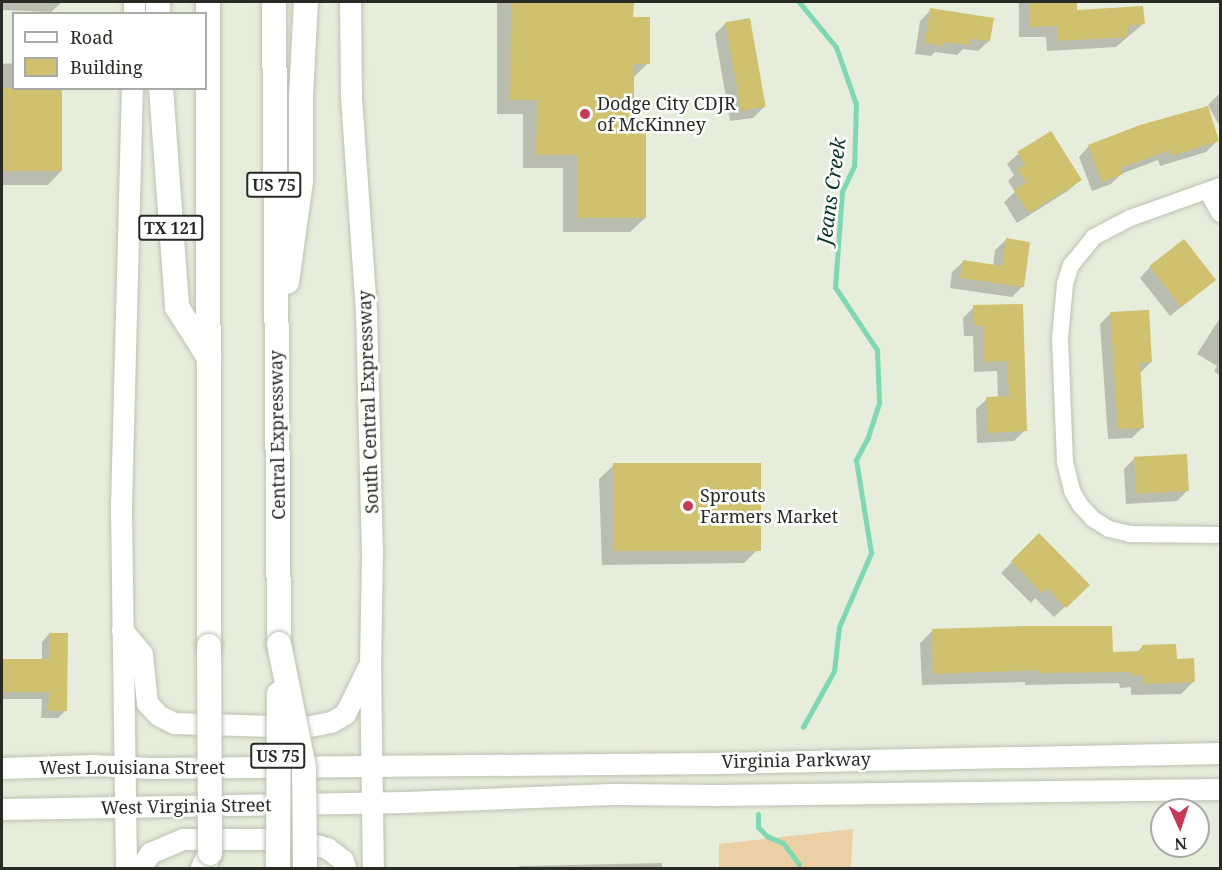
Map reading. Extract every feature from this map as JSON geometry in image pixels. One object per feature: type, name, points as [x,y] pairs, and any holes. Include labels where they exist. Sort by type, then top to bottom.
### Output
[{"type":"highway","points":[[208,2],[208,863]]},
{"type":"highway","name":"Central Expressway","points":[[274,2],[279,644],[278,868]]},
{"type":"highway","points":[[276,368],[301,182],[301,96],[306,2]]},
{"type":"highway","name":"TX 121","points":[[161,90],[177,307],[209,358]]},
{"type":"highway","points":[[279,644],[304,767],[305,868]]},
{"type":"main road","name":"South Central Expressway","points":[[350,2],[351,97],[366,311],[372,551],[370,662],[373,868]]},
{"type":"main road","points":[[126,868],[121,505],[132,90]]},
{"type":"main road","points":[[122,630],[142,654],[147,703],[158,715],[174,723],[305,727],[331,722],[345,714],[370,662]]},
{"type":"main road","name":"Virginia Parkway","points":[[371,766],[1221,753]]},
{"type":"main road","name":"West Louisiana Street","points":[[2,768],[94,765],[125,767],[371,766]]},
{"type":"main road","name":"Virginia Parkway","points":[[372,802],[618,794],[715,795],[1221,789]]},
{"type":"main road","name":"West Virginia Street","points":[[2,809],[372,802]]},
{"type":"main road","points":[[140,868],[150,854],[183,839],[294,839],[327,848],[343,860],[345,868]]},
{"type":"street","points":[[1221,214],[1214,188],[1130,218],[1094,237],[1071,265],[1065,284],[1060,338],[1065,462],[1072,491],[1080,505],[1093,519],[1109,528],[1130,534],[1221,535]]},
{"type":"shaded area","points":[[853,829],[851,868],[719,868],[719,844]]},
{"type":"building","name":"Dodge City CDJR of McKinney","points":[[511,2],[634,2],[633,17],[650,17],[650,64],[634,64],[634,127],[646,127],[646,218],[577,218],[577,155],[536,155],[537,100],[510,100]]},
{"type":"building","points":[[1029,2],[1077,2],[1077,10],[1143,6],[1145,24],[1127,26],[1128,37],[1057,41],[1057,26],[1030,27]]},
{"type":"building","points":[[930,8],[994,18],[990,41],[970,39],[969,45],[943,42],[943,46],[925,43]]},
{"type":"building","points":[[750,18],[766,107],[741,111],[725,22]]},
{"type":"building","points":[[2,88],[62,90],[62,171],[2,171]]},
{"type":"building","points":[[1208,106],[1219,141],[1171,156],[1169,150],[1121,168],[1123,174],[1102,182],[1088,145],[1140,125]]},
{"type":"building","points":[[1051,131],[1082,180],[1029,213],[1014,190],[1026,183],[1017,169],[1025,165],[1017,152]]},
{"type":"building","points":[[1006,238],[1030,242],[1024,287],[960,278],[963,260],[1002,266]]},
{"type":"building","points":[[1184,239],[1216,280],[1181,307],[1149,266]]},
{"type":"building","points":[[1023,304],[1027,431],[988,433],[986,397],[1009,396],[1007,361],[984,362],[983,326],[974,326],[973,305]]},
{"type":"building","points":[[1149,310],[1152,362],[1140,363],[1144,428],[1118,429],[1110,312]]},
{"type":"building","points":[[1187,454],[1189,491],[1136,494],[1134,457]]},
{"type":"building","name":"Sprouts Farmers Market","points":[[613,463],[761,463],[761,551],[613,551]]},
{"type":"building","points":[[1039,533],[1090,585],[1066,608],[1047,588],[1042,593],[1011,561]]},
{"type":"building","points":[[1112,626],[1113,652],[1142,651],[1142,645],[1176,644],[1177,659],[1194,658],[1195,682],[1143,684],[1143,675],[1131,676],[1131,672],[1037,673],[1037,670],[933,674],[932,629]]},
{"type":"building","points":[[49,633],[68,633],[67,711],[48,711],[49,692],[2,692],[2,659],[49,659]]},
{"type":"waterway","name":"Jeans Creek","points":[[799,2],[836,47],[856,104],[854,166],[842,192],[835,287],[877,350],[879,403],[867,439],[856,460],[871,553],[839,627],[834,671],[803,727]]},
{"type":"waterway","name":"Jeans Creek","points":[[758,814],[758,827],[767,836],[783,843],[799,864],[799,868]]},
{"type":"place","name":"Dodge City CDJR of McKinney","points":[[585,114]]},
{"type":"place","name":"Sprouts Farmers Market","points":[[688,506]]}]
